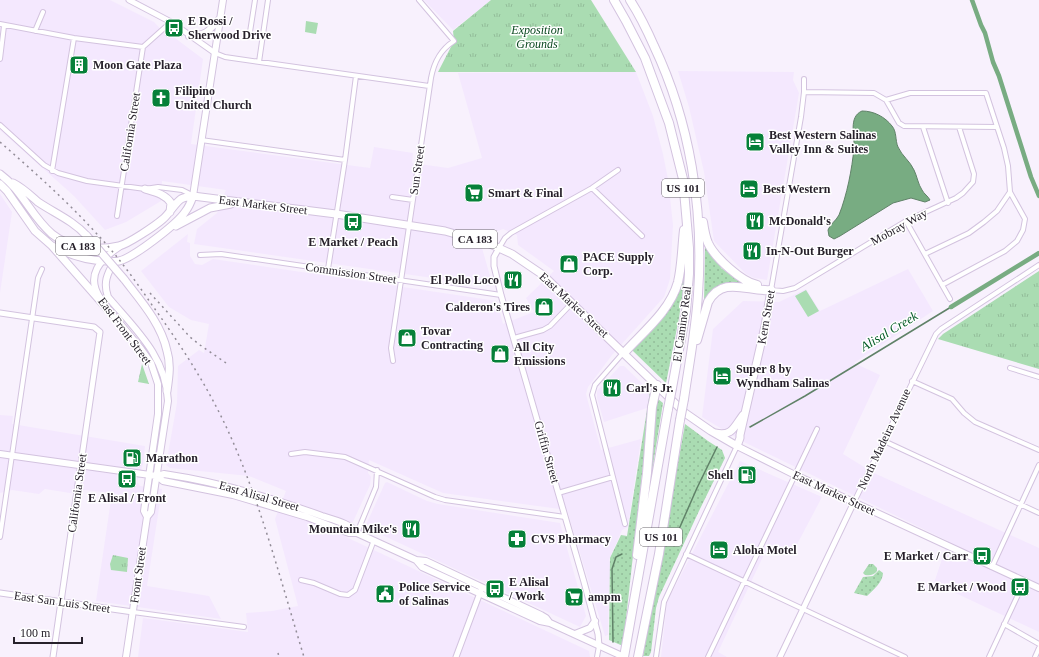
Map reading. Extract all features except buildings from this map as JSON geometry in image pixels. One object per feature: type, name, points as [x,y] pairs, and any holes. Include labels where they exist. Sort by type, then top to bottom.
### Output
[{"type":"highway","name":"El Camino Real","points":[[614,0],[645,58],[669,123],[683,179],[689,248],[686,311],[624,657]]},
{"type":"highway","name":"El Camino Real","points":[[630,0],[643,23],[670,82],[679,108],[695,191],[699,235],[697,311],[659,554],[638,656]]},
{"type":"highway","points":[[695,191],[701,205],[706,239],[713,251],[742,279],[750,284],[771,290]]},
{"type":"highway","points":[[624,353],[663,310],[675,290],[680,274],[686,215]]},
{"type":"highway","points":[[686,380],[707,305],[711,296],[718,290],[728,286],[762,291],[771,290]]},
{"type":"highway","points":[[637,585],[636,570],[647,473],[652,407],[657,385]]},
{"type":"main road","points":[[169,229],[185,212],[193,196],[223,0]]},
{"type":"main road","points":[[189,36],[201,35],[208,32],[220,18]]},
{"type":"main road","name":"CA 183","points":[[0,174],[16,189],[42,224],[58,238],[79,247],[105,248],[120,246],[163,219],[180,199],[193,196]]},
{"type":"main road","points":[[8,180],[22,187],[44,205],[70,220],[87,236],[124,279],[160,330],[167,350],[170,374],[168,391]]},
{"type":"main road","name":"CA 183","points":[[0,184],[7,191],[35,231],[52,246],[75,257],[95,261],[120,261],[135,253],[169,229]]},
{"type":"main road","points":[[145,189],[164,195],[171,203],[170,212]]},
{"type":"main road","name":"East Market Street","points":[[193,196],[409,225],[456,233],[499,248],[522,260],[543,275],[685,413],[711,432],[795,475],[1039,588]]},
{"type":"main road","points":[[169,229],[210,208],[224,204],[243,203]]},
{"type":"main road","points":[[52,246],[110,312]]},
{"type":"main road","points":[[101,261],[120,246]]},
{"type":"main road","name":"East Front Street","points":[[101,261],[96,272],[95,288],[110,312],[151,363],[158,384],[158,414],[149,475]]},
{"type":"main road","name":"East Front Street","points":[[114,261],[105,281],[108,297],[152,348],[162,370],[168,391],[167,410],[157,476]]},
{"type":"main road","name":"Kern Street","points":[[737,446],[765,326],[771,290]]},
{"type":"main road","points":[[711,432],[722,434],[729,433],[746,409]]},
{"type":"main road","name":"East Alisal Street","points":[[0,454],[157,476],[164,474],[176,475],[244,491],[334,520],[355,529],[357,533],[416,560],[426,561],[541,615],[549,622]]},
{"type":"main road","name":"Front Street","points":[[147,517],[144,511],[149,475]]},
{"type":"main road","name":"Front Street","points":[[126,657],[147,517],[151,512],[157,476]]},
{"type":"main road","name":"East Alisal Street","points":[[416,560],[422,567],[479,594],[540,621],[549,622],[624,657]]},
{"type":"main road","points":[[576,634],[590,628],[594,621]]},
{"type":"street","points":[[129,0],[171,22],[189,36],[215,53],[226,58],[429,86]]},
{"type":"street","points":[[250,32],[255,0]]},
{"type":"street","points":[[259,62],[268,0]]},
{"type":"street","name":"Sun Street","points":[[392,361],[391,348],[429,86],[432,71],[438,56],[447,45],[454,41],[419,0]]},
{"type":"street","points":[[35,31],[43,12]]},
{"type":"street","points":[[0,59],[2,25],[74,38],[143,47],[171,22]]},
{"type":"street","points":[[0,125],[52,171],[74,38]]},
{"type":"street","name":"California Street","points":[[118,216],[143,47]]},
{"type":"street","points":[[328,269],[356,76]]},
{"type":"street","name":"Kern Street","points":[[771,290],[804,92],[804,79]]},
{"type":"street","points":[[804,92],[874,93],[886,100],[901,125],[906,126],[996,127]]},
{"type":"street","points":[[886,100],[910,93],[986,93],[1004,148],[1008,166],[1010,192],[1025,219],[1023,230],[1017,241],[1005,251],[942,285]]},
{"type":"street","points":[[923,126],[948,203]]},
{"type":"street","name":"Mobray Way","points":[[771,290],[786,291],[797,287],[906,221],[948,203],[963,193],[973,182],[974,170],[960,127]]},
{"type":"street","points":[[201,140],[345,160]]},
{"type":"street","points":[[499,248],[505,238],[511,233],[592,188],[618,170]]},
{"type":"street","name":"East Market Street","points":[[52,171],[86,181],[145,189],[158,186],[182,190],[193,196]]},
{"type":"street","points":[[592,188],[642,236]]},
{"type":"street","points":[[924,254],[969,233],[997,211],[1010,192]]},
{"type":"street","points":[[392,197],[413,200]]},
{"type":"street","points":[[906,221],[950,299]]},
{"type":"street","name":"Griffin Street","points":[[499,248],[494,257],[494,266],[599,637],[597,657]]},
{"type":"street","name":"Commission Street","points":[[200,255],[221,254],[501,295]]},
{"type":"street","name":"North Madeira Avenue","points":[[780,657],[933,338],[938,331],[1039,265]]},
{"type":"street","points":[[0,537],[38,278],[42,269]]},
{"type":"street","points":[[514,338],[543,330],[550,326],[572,303]]},
{"type":"street","points":[[0,313],[32,318]]},
{"type":"street","name":"California Street","points":[[32,318],[94,327],[99,330],[100,335],[53,657]]},
{"type":"street","points":[[624,353],[595,385],[592,395],[625,524]]},
{"type":"street","points":[[1010,368],[1039,376]]},
{"type":"street","points":[[912,381],[952,399],[964,413],[975,422],[1039,450]]},
{"type":"street","points":[[708,657],[817,428]]},
{"type":"street","points":[[884,441],[1039,513]]},
{"type":"street","name":"Kern Street","points":[[656,657],[664,602],[737,446]]},
{"type":"street","points":[[291,454],[305,452],[345,457],[445,500],[565,517]]},
{"type":"street","points":[[992,566],[1039,465]]},
{"type":"street","points":[[357,533],[376,487],[377,470]]},
{"type":"street","points":[[558,493],[613,477]]},
{"type":"street","points":[[301,580],[314,583],[340,594],[348,595],[355,590],[374,540]]},
{"type":"street","points":[[686,554],[905,657]]},
{"type":"street","points":[[989,657],[1024,582]]},
{"type":"street","points":[[456,657],[482,587]]},
{"type":"street","name":"East San Luis Street","points":[[0,593],[244,627]]},
{"type":"street","points":[[1004,624],[1039,644]]},
{"type":"street","points":[[1035,657],[1039,648]]},
{"type":"shaded area","points":[[0,0],[110,0],[154,22],[166,35],[171,35],[203,59],[191,144],[370,168],[374,147],[413,153],[412,163],[448,168],[482,158],[458,73],[636,72],[653,116],[663,154],[668,179],[673,225],[670,279],[664,297],[612,355],[588,387],[586,394],[601,450],[641,439],[628,527],[622,530],[609,560],[611,565],[608,635],[605,636],[567,510],[443,493],[369,460],[368,473],[371,477],[370,485],[346,537],[589,651],[590,657],[138,657],[143,618],[248,632],[246,613],[272,611],[298,606],[275,519],[286,491],[249,476],[170,468],[166,465],[177,403],[178,366],[199,350],[204,353],[209,324],[191,320],[169,307],[141,271],[188,234],[187,242],[190,243],[190,256],[195,264],[202,265],[213,259],[497,301],[503,324],[534,312],[526,298],[554,271],[518,245],[517,235],[503,229],[490,234],[482,248],[492,283],[489,286],[194,244],[197,229],[217,213],[226,190],[162,181],[161,201],[126,222],[105,230],[74,196],[0,130]]},
{"type":"shaded area","points":[[424,0],[491,0],[453,30]]},
{"type":"shaded area","points":[[678,71],[794,72],[793,80],[799,93],[767,280],[754,278],[746,274],[714,241],[704,172],[689,107]]},
{"type":"shaded area","points":[[862,111],[879,115],[892,126],[895,131],[898,147],[912,167],[921,188],[930,200],[925,202],[911,198],[893,203],[834,239],[829,236],[828,230],[839,215],[849,182],[854,148],[853,127],[855,118]]},
{"type":"shaded area","points":[[0,194],[12,212],[0,293]]},
{"type":"shaded area","points":[[908,269],[933,311],[854,363],[880,375],[843,454],[874,473],[1039,548],[1039,632],[934,583],[948,541],[742,441],[702,417],[713,329],[743,301],[779,302],[806,289],[820,311]]},
{"type":"shaded area","points":[[620,366],[624,366],[650,391],[647,408],[604,422],[597,398],[597,391]]},
{"type":"shaded area","points":[[0,415],[13,416],[12,424],[145,446],[143,464],[137,482],[140,486],[162,489],[147,586],[209,596],[221,619],[96,601],[112,493],[85,490],[70,493],[45,489],[39,494],[12,490],[0,493]]},
{"type":"shaded area","points":[[740,461],[822,497],[792,554],[769,544],[718,652],[727,657],[661,657],[667,602]]},
{"type":"shaded area","points":[[387,482],[427,501],[438,504],[560,523],[586,616],[580,627],[365,527],[385,483]]},
{"type":"green space","name":"Exposition Grounds","points":[[491,0],[591,0],[636,72],[438,72],[454,41],[453,31]]},
{"type":"green space","points":[[306,21],[318,23],[316,34],[305,32]]},
{"type":"green space","points":[[707,246],[718,259],[721,268],[742,282],[741,284],[729,283],[720,286],[704,302],[705,248]]},
{"type":"green space","points":[[1039,271],[1039,369],[938,339],[943,334]]},
{"type":"green space","points":[[681,275],[685,276],[679,318],[666,383],[633,351],[633,348],[661,319]]},
{"type":"green space","points":[[806,290],[819,311],[808,317],[795,296]]},
{"type":"green space","points":[[142,364],[149,384],[138,382]]},
{"type":"green space","points":[[650,391],[651,393],[623,646],[609,640],[610,558],[621,535],[627,536]]},
{"type":"green space","points":[[658,399],[663,403],[648,496],[646,496],[656,402]]},
{"type":"green space","points":[[685,424],[722,450],[725,458],[659,597],[656,608],[651,652],[649,656],[643,656]]},
{"type":"green space","points":[[113,555],[128,558],[127,572],[111,570],[110,564]]},
{"type":"green space","points":[[869,564],[873,564],[877,568],[877,571],[872,575],[865,575],[863,573]]},
{"type":"green space","points":[[879,570],[883,573],[883,576],[877,586],[867,596],[854,593],[863,577],[873,576]]},
{"type":"waterway","name":"Alisal Creek","points":[[972,0],[985,33],[993,62],[999,76],[1031,177],[1039,196]]},
{"type":"waterway","name":"Alisal Creek","points":[[951,307],[1039,253]]},
{"type":"waterway","name":"Alisal Creek","points":[[750,427],[805,396],[951,307],[952,308]]},
{"type":"waterway","name":"Alisal Creek","points":[[676,536],[717,447]]},
{"type":"waterway","name":"Alisal Creek","points":[[613,642],[612,569],[616,557],[622,554]]},
{"type":"railway","points":[[0,142],[61,197],[111,250],[139,286],[196,371],[225,424],[244,468],[272,548],[304,657]]},
{"type":"railway","points":[[150,293],[190,337],[226,363]]},
{"type":"railway","points":[[278,653],[279,657]]},
{"type":"place","name":"E Rossi / Sherwood Drive","points":[[174,28]]},
{"type":"place","name":"Moon Gate Plaza","points":[[79,65]]},
{"type":"place","name":"Filipino United Church","points":[[161,98]]},
{"type":"place","name":"Best Western Salinas Valley Inn & Suites","points":[[755,142]]},
{"type":"place","name":"Best Western","points":[[749,189]]},
{"type":"place","name":"Smart & Final","points":[[474,193]]},
{"type":"place","name":"McDonald's","points":[[755,221]]},
{"type":"place","name":"E Market / Peach","points":[[353,222]]},
{"type":"place","name":"In-N-Out Burger","points":[[752,251]]},
{"type":"place","name":"PACE Supply Corp.","points":[[569,264]]},
{"type":"place","name":"El Pollo Loco","points":[[513,280]]},
{"type":"place","name":"Calderon's Tires","points":[[544,307]]},
{"type":"place","name":"Tovar Contracting","points":[[407,338]]},
{"type":"place","name":"All City Emissions","points":[[500,354]]},
{"type":"place","name":"Super 8 by Wyndham Salinas","points":[[722,376]]},
{"type":"place","name":"Carl's Jr.","points":[[612,388]]},
{"type":"place","name":"Marathon","points":[[132,458]]},
{"type":"place","name":"Shell","points":[[747,475]]},
{"type":"place","name":"E Alisal / Front","points":[[127,479]]},
{"type":"place","name":"Mountain Mike's","points":[[411,529]]},
{"type":"place","name":"CVS Pharmacy","points":[[517,539]]},
{"type":"place","name":"Aloha Motel","points":[[719,550]]},
{"type":"place","name":"E Market / Carr","points":[[982,556]]},
{"type":"place","name":"E Market / Wood","points":[[1020,587]]},
{"type":"place","name":"E Alisal / Work","points":[[495,589]]},
{"type":"place","name":"Police Service of Salinas","points":[[385,594]]},
{"type":"place","name":"ampm","points":[[574,597]]}]
